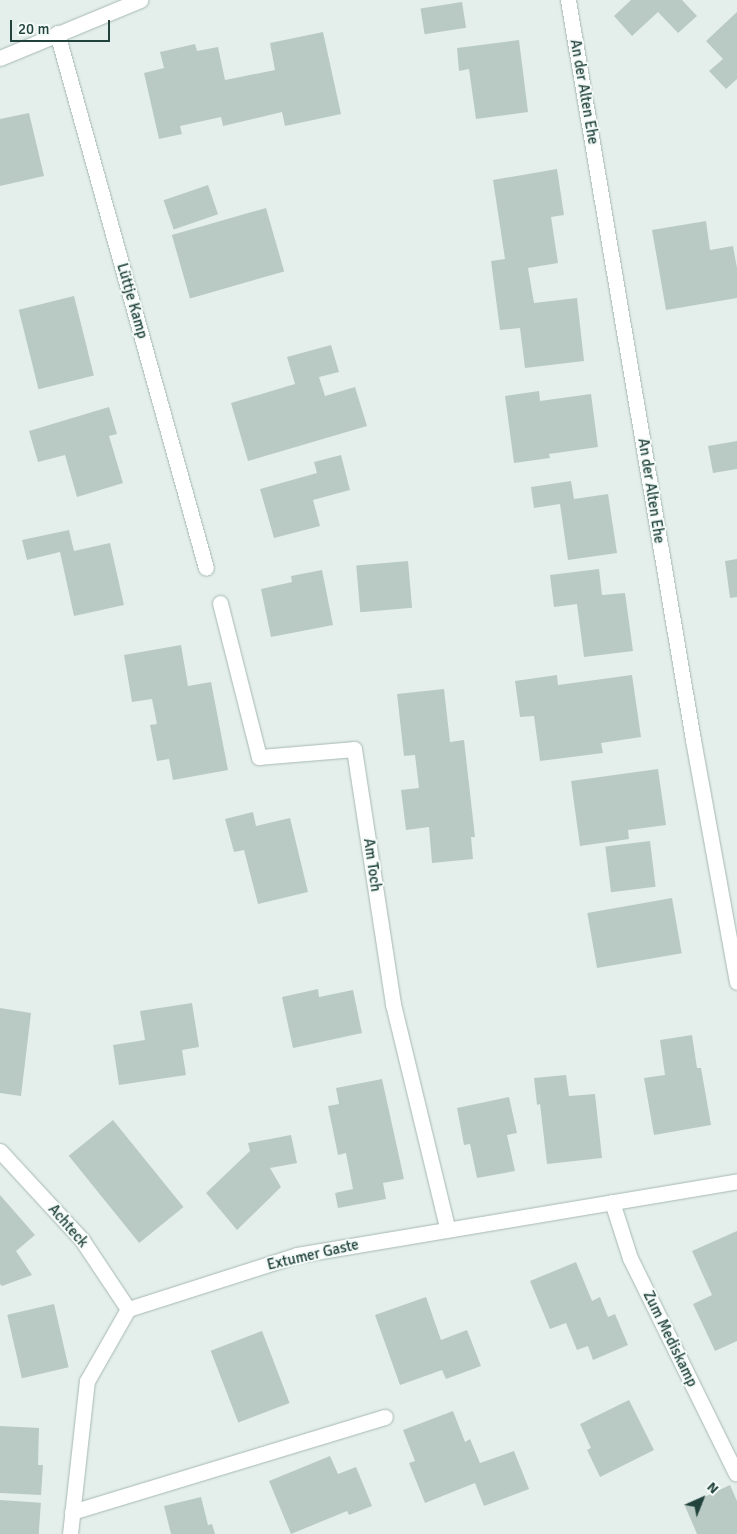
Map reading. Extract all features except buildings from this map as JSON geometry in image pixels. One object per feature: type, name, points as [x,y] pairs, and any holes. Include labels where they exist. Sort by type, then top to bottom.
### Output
[{"type":"street","points":[[0,58],[140,0]]},
{"type":"street","name":"An der Alten Ehe","points":[[568,0],[685,691],[737,982]]},
{"type":"street","name":"Lüttje Kamp","points":[[57,33],[206,568]]},
{"type":"street","name":"Am Toch","points":[[220,603],[259,757],[354,749],[392,1004],[447,1228]]},
{"type":"street","name":"Achteck","points":[[0,1151],[82,1240],[128,1309]]},
{"type":"street","name":"Extumer Gaste","points":[[128,1309],[297,1255],[447,1228],[737,1181]]},
{"type":"street","name":"Zum Mediskamp","points":[[612,1202],[630,1258],[736,1473]]},
{"type":"street","points":[[70,1534],[87,1381],[128,1309]]},
{"type":"street","points":[[72,1512],[385,1416]]}]
